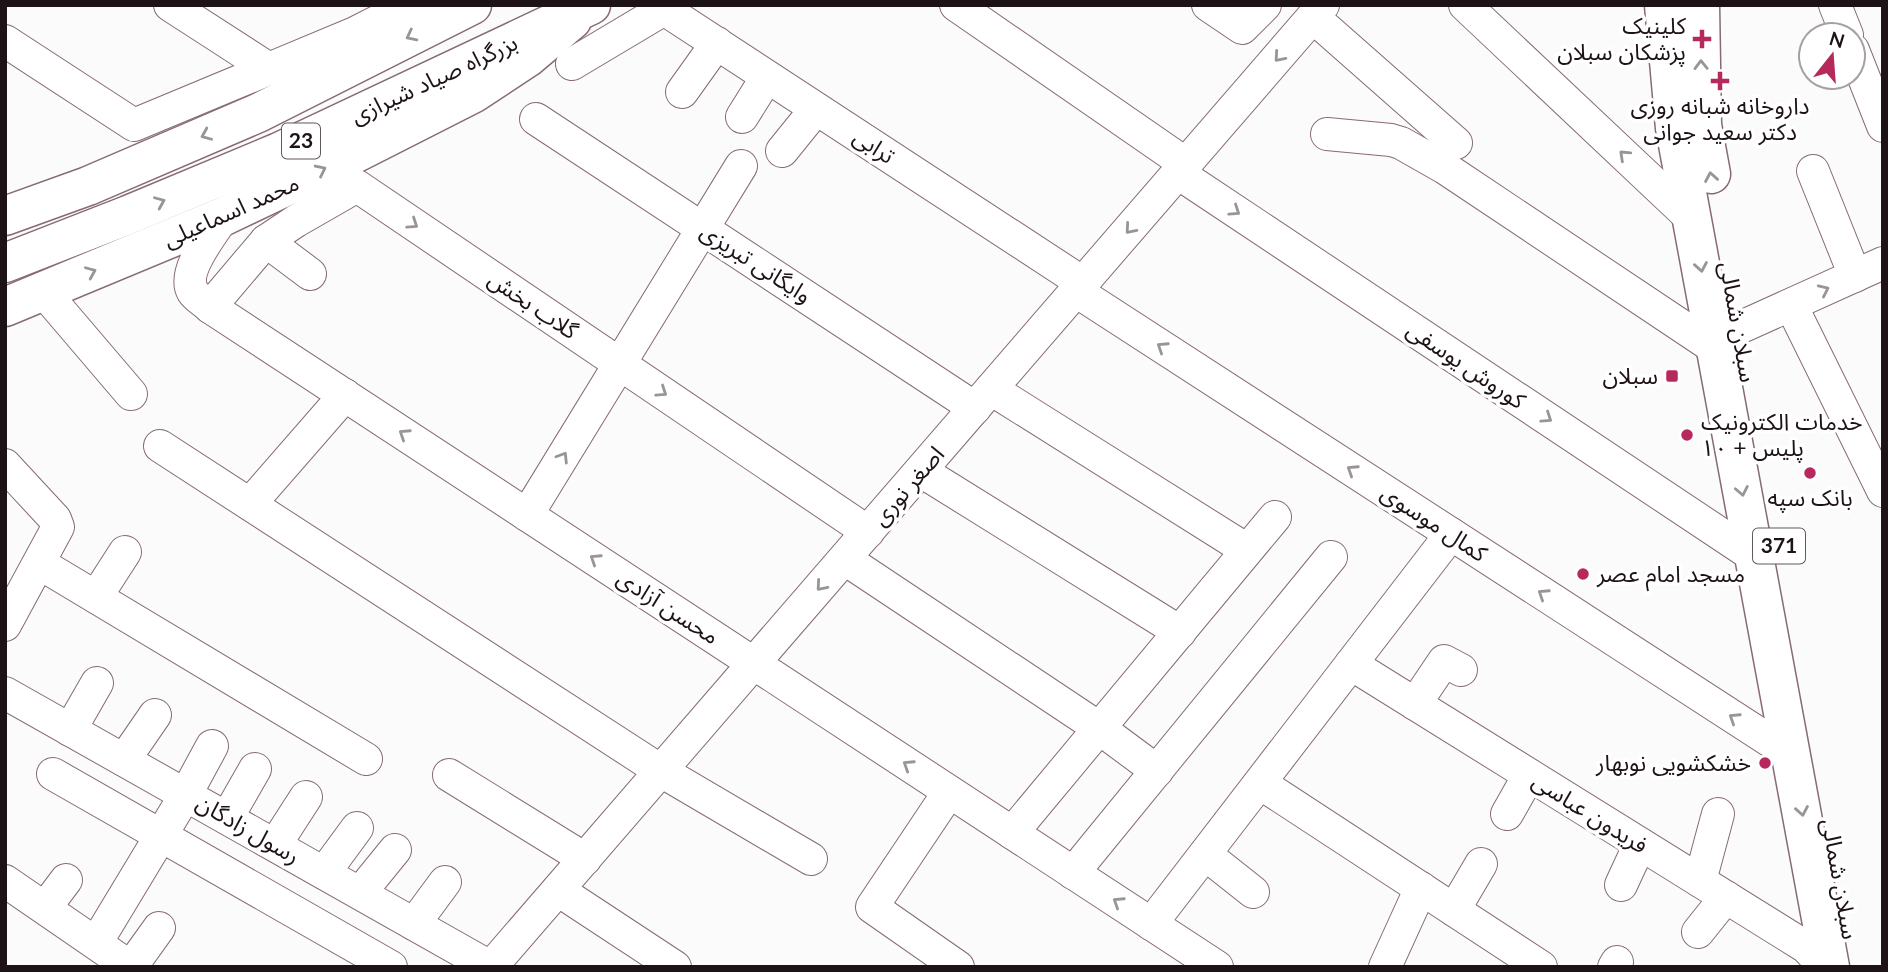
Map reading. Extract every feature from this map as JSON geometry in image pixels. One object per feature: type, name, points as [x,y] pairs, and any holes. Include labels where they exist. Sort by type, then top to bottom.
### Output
[{"type":"main road","name":"بزرگراه صیاد شیرازی","points":[[5,216],[88,186],[258,113],[472,5]]},
{"type":"main road","name":"سبلان شمالی","points":[[1664,5],[1675,128],[1692,219],[1723,336],[1857,967]]},
{"type":"main road","name":"سبلان شمالی","points":[[1700,5],[1702,125],[1723,336],[1755,556],[1791,755],[1814,962]]},
{"type":"main road","name":"بزرگراه صیاد شیرازی","points":[[5,263],[279,152],[590,6]]},
{"type":"main road","name":"محمد اسماعیلی","points":[[5,307],[224,216],[474,93],[527,58],[590,6]]},
{"type":"street","points":[[170,5],[270,69]]},
{"type":"street","points":[[5,41],[134,125],[355,33],[410,5]]},
{"type":"street","name":"کوروش یوسفی","points":[[956,5],[1182,168],[1755,556]]},
{"type":"street","points":[[1208,5],[1242,28],[1265,5]]},
{"type":"street","points":[[1465,5],[1692,219]]},
{"type":"street","points":[[572,64],[668,7]]},
{"type":"street","name":"ترابی","points":[[668,7],[717,43],[1079,287]]},
{"type":"street","points":[[1318,11],[1450,155],[1723,336],[1869,269],[1813,171]]},
{"type":"street","name":"اصغر نوری","points":[[491,967],[1318,11]]},
{"type":"street","points":[[682,92],[717,43]]},
{"type":"street","points":[[742,117],[767,77]]},
{"type":"street","points":[[1867,85],[1883,126]]},
{"type":"street","points":[[782,152],[816,109]]},
{"type":"street","name":"وایگانی تبریزی","points":[[536,118],[703,228],[983,399],[1247,550]]},
{"type":"street","points":[[1327,134],[1391,140],[1450,155]]},
{"type":"street","points":[[527,515],[741,166]]},
{"type":"street","name":"گلاب بخش","points":[[210,307],[266,241],[356,186],[868,532]]},
{"type":"street","name":"محسن آزادی","points":[[224,216],[192,269],[193,292],[210,307],[1216,967]]},
{"type":"street","points":[[266,241],[310,274]]},
{"type":"street","name":"کمال موسوی","points":[[1079,287],[1791,755]]},
{"type":"street","points":[[44,292],[131,394]]},
{"type":"street","points":[[1791,305],[1883,491]]},
{"type":"street","points":[[250,504],[345,395]]},
{"type":"street","points":[[160,446],[661,771],[811,859]]},
{"type":"street","points":[[5,465],[55,519],[58,527],[39,563],[13,591],[5,625]]},
{"type":"street","points":[[921,471],[1180,632]]},
{"type":"street","points":[[1012,833],[1275,517]]},
{"type":"street","points":[[1151,924],[1451,534]]},
{"type":"street","points":[[96,597],[125,552]]},
{"type":"street","points":[[1073,873],[1331,558]]},
{"type":"street","points":[[845,559],[1099,728],[1157,771]]},
{"type":"street","points":[[39,563],[366,759]]},
{"type":"street","points":[[1415,704],[1444,661],[1461,670]]},
{"type":"street","name":"فریدون عباسی","points":[[1351,664],[1713,889],[1814,962]]},
{"type":"street","points":[[70,730],[97,682]]},
{"type":"street","name":"رسول زادگان","points":[[5,693],[491,967]]},
{"type":"street","points":[[124,760],[155,715]]},
{"type":"street","points":[[96,943],[212,746]]},
{"type":"street","points":[[227,818],[255,769]]},
{"type":"street","points":[[53,774],[391,967]]},
{"type":"street","points":[[449,775],[585,859]]},
{"type":"street","points":[[1507,814],[1529,775]]},
{"type":"street","points":[[1259,783],[1541,967]]},
{"type":"street","points":[[949,792],[872,907],[958,967]]},
{"type":"street","points":[[275,845],[306,797]]},
{"type":"street","points":[[1698,932],[1713,889],[1718,814]]},
{"type":"street","points":[[324,873],[357,828]]},
{"type":"street","points":[[1621,885],[1640,844]]},
{"type":"street","points":[[360,893],[395,849]]},
{"type":"street","points":[[1205,854],[1253,892]]},
{"type":"street","points":[[1454,910],[1481,864]]},
{"type":"street","points":[[45,908],[66,880]]},
{"type":"street","points":[[5,881],[131,967],[159,928]]},
{"type":"street","points":[[414,924],[445,882]]},
{"type":"street","points":[[1385,967],[1420,888]]},
{"type":"street","points":[[558,890],[675,967]]},
{"type":"place","name":"کلینیک پزشکان سبلان","points":[[1702,39]]},
{"type":"place","name":"داروخانه شبانه روزی دکتر سعید جوانی","points":[[1720,81]]},
{"type":"place","name":"سبلان","points":[[1672,376]]},
{"type":"place","name":"خدمات الکترونیک پلیس + ۱۰","points":[[1687,435]]},
{"type":"place","name":"بانک سپه","points":[[1810,473]]},
{"type":"place","name":"مسجد امام عصر","points":[[1583,574]]},
{"type":"place","name":"خشکشویی نوبهار","points":[[1765,763]]}]
